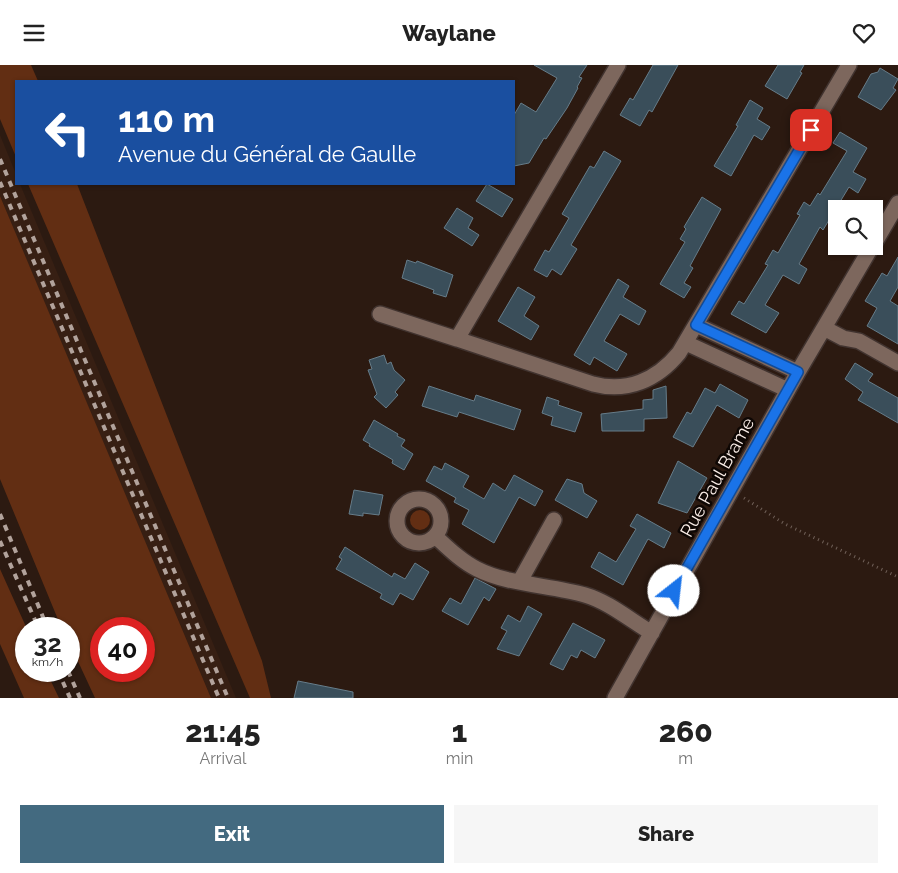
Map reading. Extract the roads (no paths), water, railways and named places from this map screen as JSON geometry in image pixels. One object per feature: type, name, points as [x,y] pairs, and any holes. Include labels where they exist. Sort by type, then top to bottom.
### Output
[{"type":"street","points":[[457,339],[618,65]]},
{"type":"street","points":[[380,314],[593,384],[612,388],[639,383],[655,376],[674,359],[686,343],[849,65]]},
{"type":"street","name":"Rue Paul Brame","points":[[883,228],[898,203]]},
{"type":"street","name":"Rue Paul Brame","points":[[615,698],[798,372],[867,255]]},
{"type":"street","points":[[696,325],[798,372]]},
{"type":"street","points":[[824,328],[843,338],[859,341],[898,363]]},
{"type":"street","points":[[686,343],[788,390]]},
{"type":"street","points":[[520,581],[554,520]]},
{"type":"street","points":[[435,536],[461,559],[478,569],[594,598],[652,633]]},
{"type":"railway","points":[[0,159],[228,698]]},
{"type":"railway","points":[[0,182],[219,698]]},
{"type":"railway","points":[[0,514],[43,617]]},
{"type":"railway","points":[[0,541],[34,617]]},
{"type":"railway","points":[[63,682],[70,698]]},
{"type":"railway","points":[[73,682],[80,698]]}]
